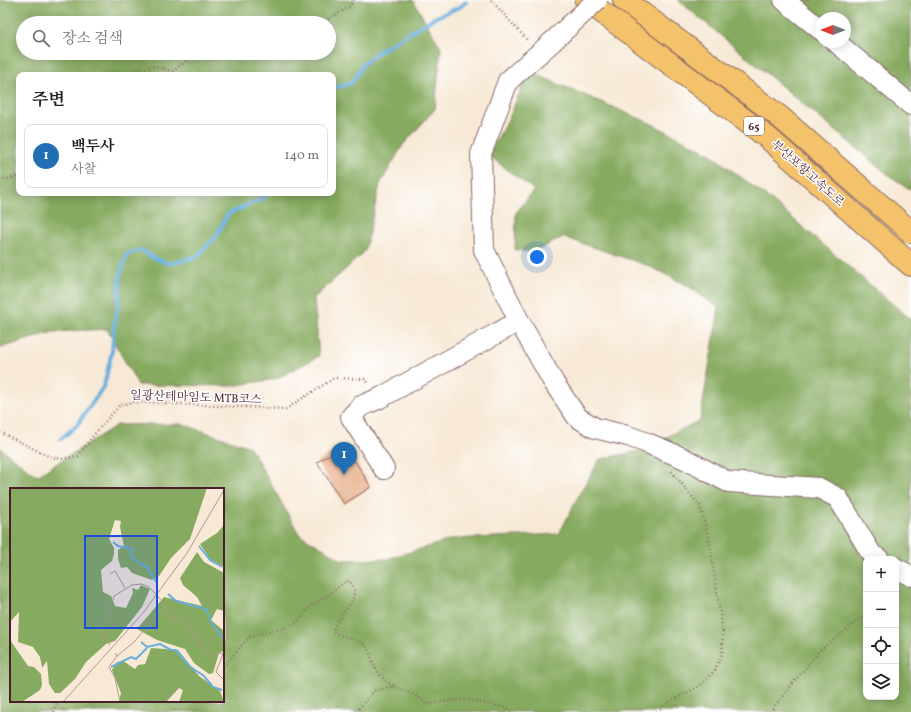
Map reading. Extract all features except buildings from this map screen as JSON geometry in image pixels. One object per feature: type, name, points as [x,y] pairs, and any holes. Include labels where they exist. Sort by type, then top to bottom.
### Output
[{"type":"highway","name":"부산포항고속도로","points":[[586,0],[767,137],[911,265]]},
{"type":"highway","name":"부산포항고속도로","points":[[624,0],[780,117],[911,232]]},
{"type":"lane","points":[[597,0],[508,81],[481,154],[484,250],[519,321],[554,383],[577,417],[594,428],[628,436],[683,458],[728,482],[819,488],[838,498],[874,556]]},
{"type":"lane","points":[[784,0],[815,25]]},
{"type":"lane","points":[[843,48],[911,105]]},
{"type":"lane","points":[[384,469],[351,417],[361,406],[384,395],[519,321]]},
{"type":"lane","points":[[899,570],[911,576]]},
{"type":"path","points":[[334,16],[348,8],[354,0]]},
{"type":"path","points":[[492,0],[546,48]]},
{"type":"path","points":[[134,72],[152,66],[173,72],[188,60]]},
{"type":"path","points":[[0,180],[16,177]]},
{"type":"path","name":"일광산테마임도 MTB코스","points":[[0,432],[48,456],[61,459],[78,456],[97,431],[120,405],[134,402],[286,409],[334,378],[364,379],[384,395]]},
{"type":"path","points":[[657,712],[664,705],[701,685],[715,670],[722,654],[723,633],[709,538],[700,506],[671,471]]},
{"type":"path","points":[[224,666],[250,637],[288,627],[296,623],[311,606],[326,597],[346,581],[350,581],[355,591],[354,596],[335,625],[334,631],[338,635],[358,640],[365,645],[377,671],[384,679],[393,686],[417,696],[426,704],[466,699],[506,708],[511,712]]},
{"type":"path","points":[[770,712],[819,651],[863,617]]},
{"type":"path","points":[[356,712],[374,691],[393,686]]},
{"type":"path","points":[[54,712],[54,708],[57,702]]},
{"type":"green space","points":[[0,0],[413,0],[441,48],[435,109],[403,145],[380,184],[365,251],[314,298],[319,356],[276,379],[231,386],[138,385],[107,329],[53,332],[0,348]]},
{"type":"green space","points":[[678,0],[911,0],[911,190],[890,176]]},
{"type":"green space","points":[[528,71],[650,123],[709,153],[771,200],[911,319],[911,712],[0,712],[0,448],[37,476],[117,425],[182,424],[250,447],[299,534],[342,560],[387,559],[453,539],[559,534],[581,491],[600,459],[639,451],[700,420],[719,308],[688,286],[649,266],[563,237],[534,252],[515,250],[516,213],[534,190],[488,155],[511,114]]},
{"type":"waterway","points":[[336,87],[352,83],[363,64],[381,50],[434,18],[460,7],[466,2]]},
{"type":"waterway","points":[[61,439],[76,426],[104,386],[112,351],[114,326],[119,299],[120,276],[127,254],[141,250],[154,258],[170,264],[198,256],[216,236],[228,214],[266,196]]},
{"type":"place","name":"백두사","points":[[344,475]]}]
